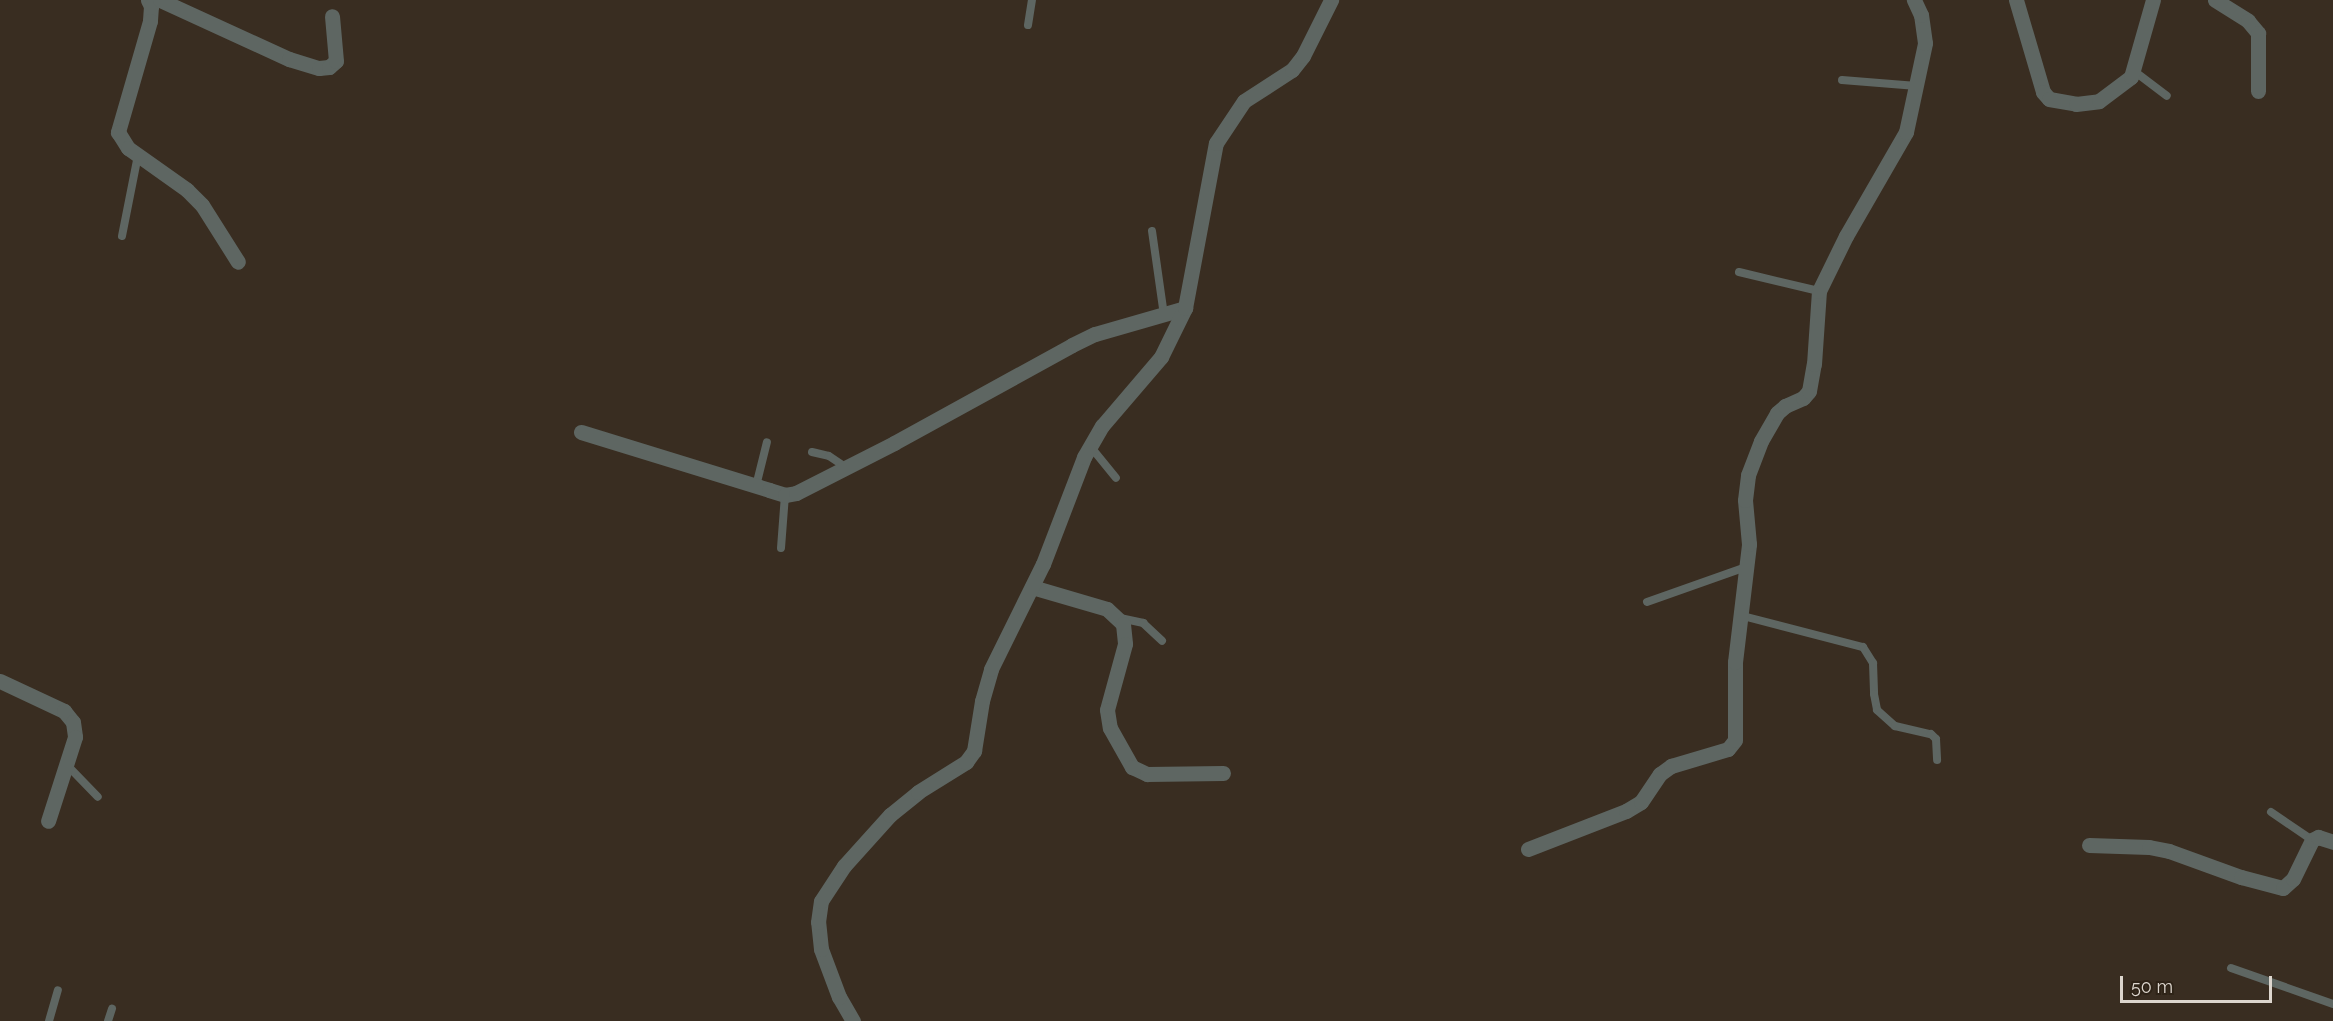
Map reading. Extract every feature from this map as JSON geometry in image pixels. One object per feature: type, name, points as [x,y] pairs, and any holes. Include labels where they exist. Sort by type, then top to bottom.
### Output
[{"type":"street","points":[[148,0],[151,6],[150,21],[118,132],[122,141],[138,155],[202,205],[238,262]]},
{"type":"street","points":[[160,0],[289,59],[319,68],[329,67],[336,61],[332,16]]},
{"type":"street","points":[[853,1021],[839,997],[821,949],[818,922],[821,901],[844,866],[890,815],[918,792],[966,762],[977,739],[982,701],[991,669],[1032,587],[1090,446],[1102,426],[1161,357],[1185,308],[1216,143],[1244,101],[1292,70],[1303,56],[1331,0]]},
{"type":"street","points":[[1528,849],[1626,811],[1641,802],[1660,774],[1671,766],[1728,749],[1735,741],[1734,693],[1739,615],[1749,544],[1745,501],[1748,475],[1761,441],[1777,413],[1785,406],[1803,398],[1809,391],[1814,364],[1819,291],[1846,236],[1906,132],[1924,43],[1921,15],[1914,0]]},
{"type":"street","points":[[2016,0],[2043,92],[2049,99],[2076,104],[2099,101],[2112,93],[2134,71],[2153,0]]},
{"type":"street","points":[[2215,0],[2248,21],[2258,33],[2258,91]]},
{"type":"street","points":[[582,432],[785,495],[796,493],[847,468],[1095,334],[1185,308]]},
{"type":"street","points":[[1032,587],[1107,609],[1119,618],[1125,630],[1125,644],[1107,710],[1110,728],[1132,767],[1147,774],[1223,773]]},
{"type":"street","points":[[0,681],[68,714],[76,731],[48,821]]},
{"type":"street","points":[[2089,845],[2149,847],[2169,851],[2241,877],[2283,888],[2293,879],[2312,840],[2318,837],[2333,842]]},
{"type":"lane","points":[[1028,26],[1032,0]]},
{"type":"lane","points":[[2134,71],[2167,96]]},
{"type":"lane","points":[[1842,80],[1917,86]]},
{"type":"lane","points":[[122,236],[138,155]]},
{"type":"lane","points":[[1152,231],[1164,315]]},
{"type":"lane","points":[[1739,272],[1819,291]]},
{"type":"lane","points":[[756,486],[767,442]]},
{"type":"lane","points":[[1090,446],[1116,478]]},
{"type":"lane","points":[[812,452],[829,456],[847,468]]},
{"type":"lane","points":[[781,548],[785,495]]},
{"type":"lane","points":[[1647,602],[1746,567]]},
{"type":"lane","points":[[1739,615],[1863,647],[1873,663],[1877,710],[1895,726],[1931,734],[1936,740],[1937,760]]},
{"type":"lane","points":[[1119,618],[1143,622],[1162,641]]},
{"type":"lane","points":[[66,763],[98,797]]},
{"type":"lane","points":[[2271,812],[2312,840]]},
{"type":"lane","points":[[2231,968],[2333,1004]]},
{"type":"lane","points":[[49,1021],[58,990]]},
{"type":"lane","points":[[108,1021],[112,1009]]}]
